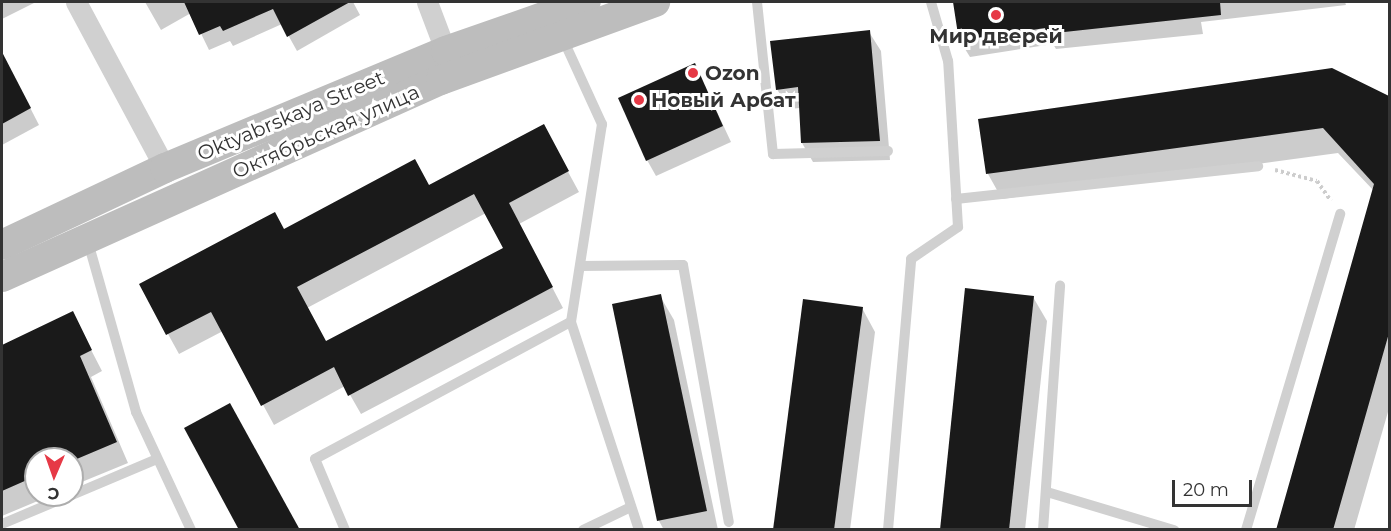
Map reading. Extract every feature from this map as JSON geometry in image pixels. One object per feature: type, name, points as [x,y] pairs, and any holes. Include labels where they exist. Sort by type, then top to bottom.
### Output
[{"type":"main road","name":"Oktyabrskaya Street","points":[[2,245],[165,168],[557,24],[586,2]]},
{"type":"main road","points":[[557,24],[655,2]]},
{"type":"main road","name":"Октябрьская улица","points":[[2,277],[87,239],[450,63]]},
{"type":"street","points":[[76,2],[165,168]]},
{"type":"street","points":[[427,2],[450,63]]},
{"type":"lane","points":[[757,2],[773,154],[888,151]]},
{"type":"lane","points":[[888,530],[911,259],[957,227],[948,61],[931,2]]},
{"type":"lane","points":[[557,24],[602,124],[571,322],[639,530]]},
{"type":"lane","points":[[956,199],[1258,166]]},
{"type":"lane","points":[[1246,530],[1340,214]]},
{"type":"lane","points":[[87,239],[135,412],[191,530]]},
{"type":"lane","points":[[580,266],[683,265],[729,522]]},
{"type":"lane","points":[[1043,530],[1060,286]]},
{"type":"lane","points":[[345,530],[315,459],[571,322]]},
{"type":"lane","points":[[84,490],[158,459]]},
{"type":"lane","points":[[1047,492],[1174,530]]},
{"type":"lane","points":[[2,524],[42,507]]},
{"type":"lane","points":[[583,530],[631,507]]},
{"type":"path","points":[[1258,166],[1317,181],[1340,214]]},
{"type":"building","points":[[184,2],[350,2],[287,37],[273,9],[223,31],[220,26],[199,35]]},
{"type":"building","points":[[953,2],[1220,2],[1221,15],[1046,34],[1045,28],[959,41]]},
{"type":"building","points":[[870,30],[880,141],[801,143],[798,87],[776,90],[770,41]]},
{"type":"building","points":[[2,52],[31,108],[2,124]]},
{"type":"building","points":[[695,63],[723,126],[646,161],[618,98]]},
{"type":"building","points":[[1332,68],[1389,96],[1389,333],[1333,530],[1276,530],[1374,184],[1323,128],[986,174],[978,119]]},
{"type":"building","points":[[544,124],[569,171],[509,203],[553,287],[348,396],[334,367],[261,406],[211,312],[166,335],[139,284],[275,212],[284,229],[415,159],[429,185]],"holes":[[[474,194],[503,248],[326,341],[297,287]]]},
{"type":"building","points":[[965,288],[1034,296],[1009,530],[940,530]]},
{"type":"building","points":[[661,294],[707,511],[657,521],[612,304]]},
{"type":"building","points":[[803,299],[863,307],[834,530],[773,530]]},
{"type":"building","points":[[73,311],[92,350],[80,356],[117,442],[84,456],[84,447],[24,447],[24,481],[2,491],[2,345]]},
{"type":"building","points":[[230,403],[300,530],[239,530],[184,428]]},
{"type":"place","name":"Мир дверей","points":[[996,15]]},
{"type":"place","name":"Ozon","points":[[693,73]]},
{"type":"place","name":"Новый Арбат","points":[[639,100]]}]
